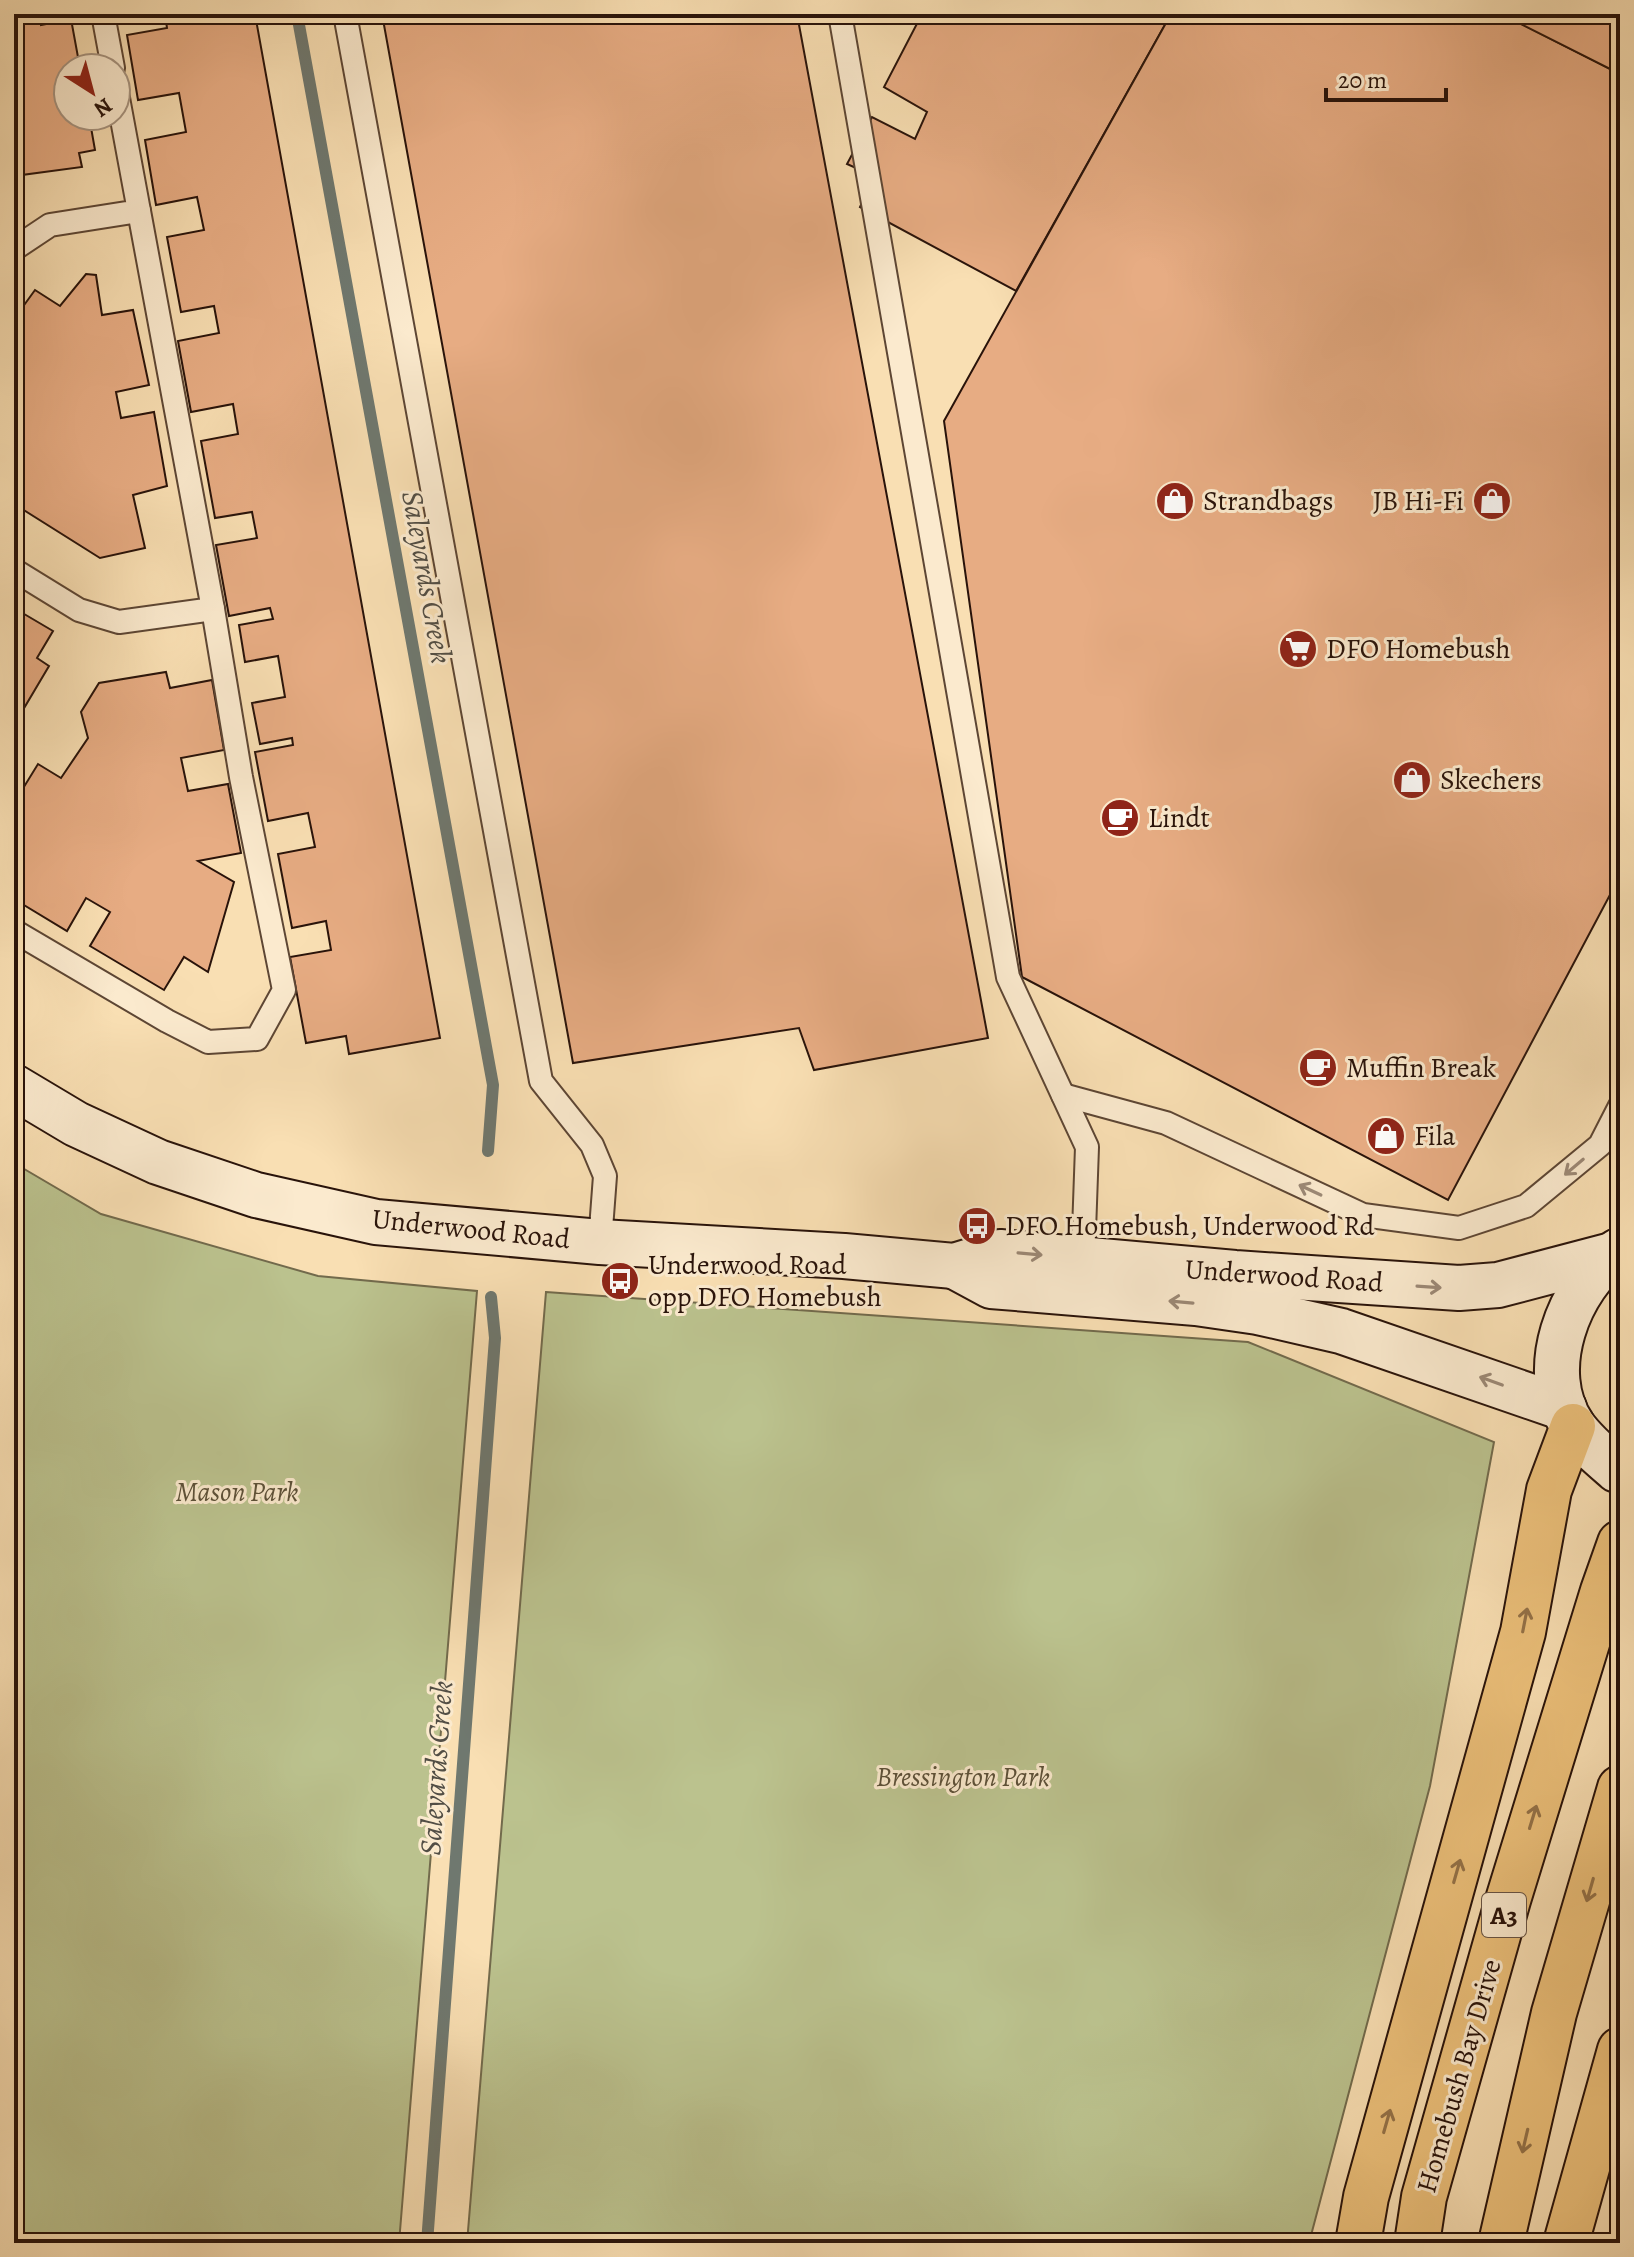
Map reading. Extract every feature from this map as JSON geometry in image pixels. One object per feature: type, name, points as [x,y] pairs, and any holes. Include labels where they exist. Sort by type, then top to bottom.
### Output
[{"type":"highway","points":[[1358,2243],[1366,2197],[1523,1632],[1549,1490],[1569,1417]]},
{"type":"highway","name":"Homebush Bay Drive","points":[[1417,2243],[1424,2197],[1508,1900],[1620,1543]]},
{"type":"highway","points":[[1501,2243],[1554,2013],[1620,1788]]},
{"type":"highway","points":[[1566,2243],[1620,2050]]},
{"type":"main road","name":"Underwood Road","points":[[14,1087],[76,1124],[158,1162],[256,1195],[376,1222],[452,1230],[954,1266],[1000,1252],[1459,1288],[1498,1285],[1616,1252]]},
{"type":"main road","points":[[1616,1252],[1592,1278],[1573,1306],[1562,1333],[1555,1376],[1569,1417],[1617,1470]]},
{"type":"main road","name":"Underwood Road","points":[[954,1266],[991,1286],[1196,1303],[1258,1312],[1341,1331],[1569,1417]]},
{"type":"lane","points":[[103,14],[110,52]]},
{"type":"lane","points":[[345,14],[541,1081],[592,1145],[605,1176],[600,1242]]},
{"type":"lane","points":[[840,14],[1008,977],[1087,1147],[1083,1259]]},
{"type":"lane","points":[[14,931],[208,1042],[257,1039],[284,990],[241,777],[124,132]]},
{"type":"lane","points":[[14,249],[50,225],[139,211]]},
{"type":"lane","points":[[14,570],[79,610],[119,622],[213,609]]},
{"type":"lane","points":[[1063,1095],[1166,1123],[1363,1215],[1459,1228],[1526,1206],[1600,1145],[1620,1106]]},
{"type":"green space","name":"Mason Park","points":[[14,1163],[101,1214],[318,1276],[477,1291],[399,2243],[14,2243]]},
{"type":"green space","name":"Bressington Park","points":[[546,1292],[1248,1342],[1494,1442],[1430,1786],[1309,2243],[467,2243]]},
{"type":"building","points":[[14,14],[39,14],[41,25],[71,19],[77,52],[52,52],[52,132],[92,132],[95,150],[79,153],[82,167],[14,176]]},
{"type":"building","points":[[165,14],[255,14],[440,1038],[349,1054],[346,1036],[306,1043],[290,957],[331,950],[326,921],[292,928],[278,854],[315,847],[308,813],[268,821],[255,752],[293,745],[292,738],[260,744],[252,703],[285,697],[278,656],[245,662],[239,625],[273,619],[270,608],[229,616],[216,545],[257,538],[252,512],[215,518],[201,441],[238,434],[233,404],[191,412],[178,341],[219,333],[214,306],[181,312],[167,237],[204,230],[197,197],[156,205],[145,140],[186,132],[179,93],[138,100],[127,35],[167,28]]},
{"type":"building","points":[[382,14],[797,14],[988,1038],[814,1070],[799,1028],[573,1063]]},
{"type":"building","points":[[922,14],[1171,14],[1016,291],[860,207],[874,176],[847,164],[872,117],[915,139],[927,112],[884,87]]},
{"type":"building","name":"DFO Homebush","points":[[1171,14],[1502,14],[1620,74],[1620,876],[1448,1200],[1022,977],[944,421]]},
{"type":"building","points":[[1502,14],[1620,14],[1620,74],[1505,16]]},
{"type":"building","points":[[86,274],[96,275],[102,315],[133,310],[149,385],[116,392],[121,418],[154,412],[167,486],[133,495],[145,548],[100,558],[22,509],[14,522],[14,380],[19,372],[14,369],[14,319],[35,290],[60,306]]},
{"type":"building","points":[[14,608],[53,631],[37,658],[49,666],[14,725]]},
{"type":"building","points":[[166,672],[170,688],[212,680],[224,750],[181,758],[188,791],[228,784],[241,853],[198,861],[234,882],[208,972],[184,957],[164,990],[90,946],[110,912],[86,898],[67,931],[14,899],[14,803],[38,764],[61,778],[88,738],[81,712],[99,683]]},
{"type":"waterway","name":"Saleyards Creek","points":[[297,14],[493,1085],[488,1151]]},
{"type":"waterway","name":"Saleyards Creek","points":[[427,2243],[495,1338],[491,1297]]},
{"type":"place","name":"Strandbags","points":[[1175,501]]},
{"type":"place","name":"JB Hi-Fi","points":[[1492,501]]},
{"type":"place","name":"DFO Homebush","points":[[1298,649]]},
{"type":"place","name":"Skechers","points":[[1412,780]]},
{"type":"place","name":"Lindt","points":[[1120,818]]},
{"type":"place","name":"Muffin Break","points":[[1318,1068]]},
{"type":"place","name":"Fila","points":[[1386,1136]]},
{"type":"place","name":"DFO Homebush, Underwood Rd","points":[[977,1226]]},
{"type":"place","name":"Underwood Road opp DFO Homebush","points":[[620,1281]]}]
